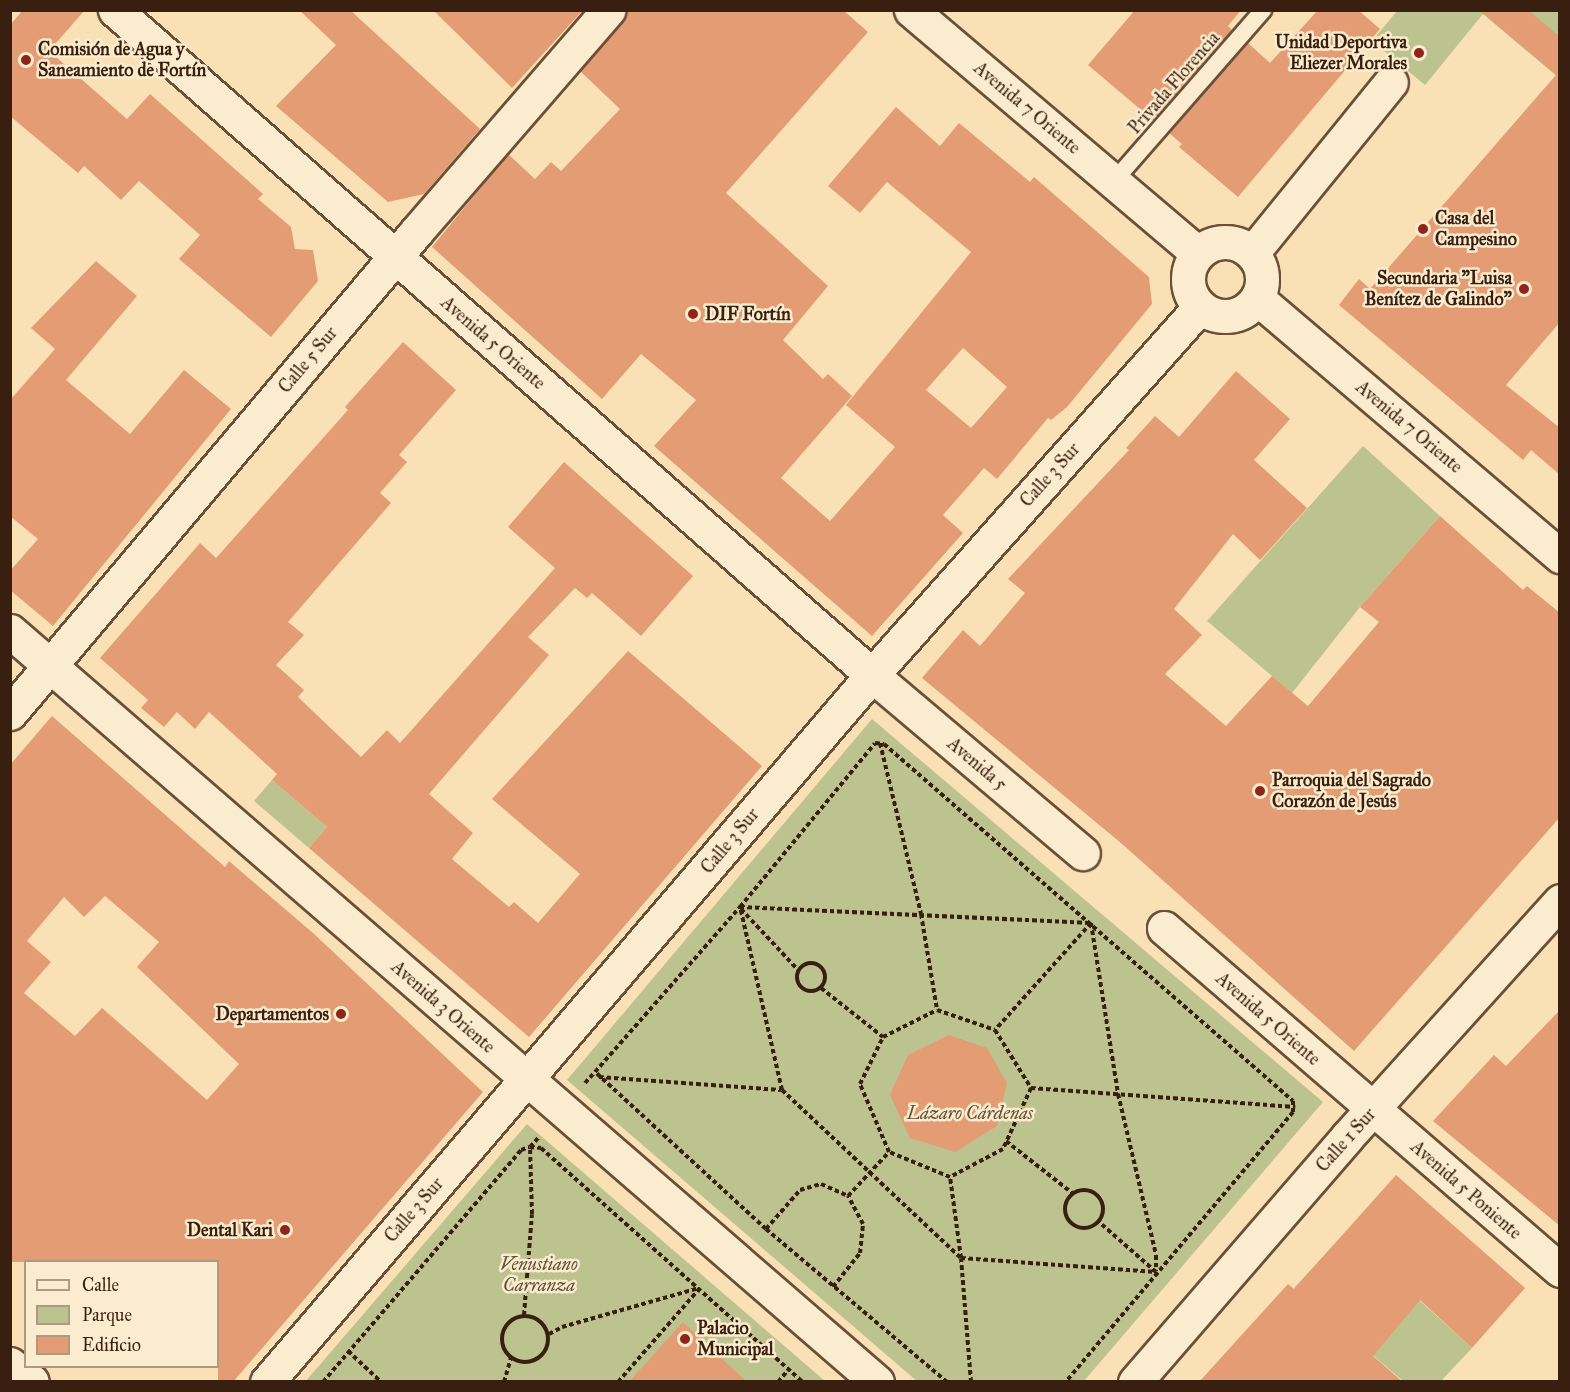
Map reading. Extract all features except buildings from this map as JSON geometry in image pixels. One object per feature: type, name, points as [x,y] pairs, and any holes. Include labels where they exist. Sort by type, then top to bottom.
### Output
[{"type":"street","name":"Avenida 5 Oriente","points":[[115,10],[872,675]]},
{"type":"street","name":"Calle 5 Sur","points":[[10,712],[394,257],[608,10]]},
{"type":"street","name":"Avenida 7 Oriente","points":[[911,10],[1198,253]]},
{"type":"street","points":[[1252,253],[1391,82]]},
{"type":"street","points":[[1229,241],[1252,253],[1262,272],[1258,298],[1232,316],[1221,316],[1200,307],[1193,298],[1187,277],[1198,253],[1216,242],[1229,241]]},
{"type":"street","name":"Avenida 7 Oriente","points":[[1258,298],[1560,556]]},
{"type":"street","name":"Calle 3 Sur","points":[[267,1382],[872,675],[1200,307]]},
{"type":"street","name":"Avenida 3 Oriente","points":[[10,631],[561,1111],[877,1382]]},
{"type":"street","name":"Avenida 5","points":[[872,675],[1083,853]]},
{"type":"street","name":"Calle 1 Sur","points":[[1135,1382],[1560,901]]},
{"type":"street","name":"Avenida 5 Oriente","points":[[1164,928],[1373,1110]]},
{"type":"street","name":"Avenida 5 Poniente","points":[[1373,1110],[1560,1270]]},
{"type":"street","points":[[10,1364],[32,1382]]},
{"type":"lane","name":"Privada Florencia","points":[[1114,181],[1263,10]]},
{"type":"path","points":[[524,1315],[532,1214],[530,1147],[740,907],[875,743],[880,743],[1091,923],[1293,1101],[1295,1107]]},
{"type":"path","points":[[880,743],[921,914],[937,1010]]},
{"type":"path","points":[[740,907],[1091,923]]},
{"type":"path","points":[[740,907],[798,970]]},
{"type":"path","points":[[740,907],[782,1090],[961,1258],[1156,1272]]},
{"type":"path","points":[[995,1030],[1091,923]]},
{"type":"path","points":[[1091,923],[1118,1094],[1156,1256],[1156,1272]]},
{"type":"path","points":[[806,963],[816,963],[824,969],[826,979],[821,988],[812,992],[802,988],[796,980],[798,970],[806,963]]},
{"type":"path","points":[[821,988],[883,1037]]},
{"type":"path","points":[[950,1177],[889,1152],[860,1084],[883,1037],[937,1010],[995,1030],[1031,1088]]},
{"type":"path","points":[[595,1072],[766,1228],[947,1382]]},
{"type":"path","points":[[598,1077],[782,1090]]},
{"type":"path","points":[[1031,1088],[1295,1107]]},
{"type":"path","points":[[950,1177],[1003,1149],[1031,1088]]},
{"type":"path","points":[[1066,1382],[1295,1107]]},
{"type":"path","points":[[1006,1141],[1072,1193]]},
{"type":"path","points":[[322,1382],[521,1150],[530,1147],[541,1148],[803,1382]]},
{"type":"path","points":[[848,1196],[869,1170],[889,1152]]},
{"type":"path","points":[[950,1177],[961,1258],[972,1382]]},
{"type":"path","points":[[766,1228],[800,1190],[821,1184],[848,1196],[863,1224],[860,1253],[833,1287]]},
{"type":"path","points":[[1083,1190],[1095,1194],[1102,1203],[1098,1221],[1083,1228],[1072,1225],[1065,1215],[1065,1203],[1072,1193],[1083,1190]]},
{"type":"path","points":[[1098,1221],[1156,1272]]},
{"type":"path","points":[[549,1334],[562,1327],[700,1288]]},
{"type":"path","points":[[618,1382],[700,1288]]},
{"type":"path","points":[[524,1315],[535,1317],[549,1334],[548,1346],[532,1362],[511,1358],[503,1348],[502,1334],[513,1319],[524,1315]]},
{"type":"path","points":[[348,1351],[381,1382]]},
{"type":"path","points":[[504,1382],[511,1358]]},
{"type":"path","points":[[778,1382],[789,1369]]},
{"type":"path","points":[[784,1382],[789,1369]]},
{"type":"green space","name":"Unidad Deportiva Eliezer Morales","points":[[1397,11],[1559,11],[1559,78],[1483,14],[1425,85],[1372,41]]},
{"type":"green space","points":[[1363,446],[1440,516],[1360,607],[1292,693],[1207,621]]},
{"type":"green space","name":"Lázaro Cárdenas","points":[[872,719],[1323,1102],[1084,1381],[918,1382],[567,1080]]},
{"type":"green space","points":[[272,780],[327,827],[309,848],[254,801]]},
{"type":"green space","name":"Venustiano Carranza","points":[[527,1124],[825,1381],[305,1382]]},
{"type":"green space","points":[[1330,1249],[1382,1296],[1419,1300],[1472,1348],[1441,1381],[1403,1381],[1294,1288]]},
{"type":"place","name":"Unidad Deportiva Eliezer Morales","points":[[1419,53]]},
{"type":"place","name":"Comisión de Agua y Saneamiento de Fortín","points":[[26,60]]},
{"type":"place","name":"Casa del Campesino","points":[[1423,229]]},
{"type":"place","name":"Secundaria \"Luisa Benítez de Galindo\"","points":[[1524,289]]},
{"type":"place","name":"DIF Fortín","points":[[693,314]]},
{"type":"place","name":"Parroquia del Sagrado Corazón de Jesús","points":[[1260,791]]},
{"type":"place","name":"Departamentos","points":[[341,1014]]},
{"type":"place","name":"Dental Kari","points":[[285,1230]]},
{"type":"place","name":"Palacio Municipal","points":[[685,1339]]}]
